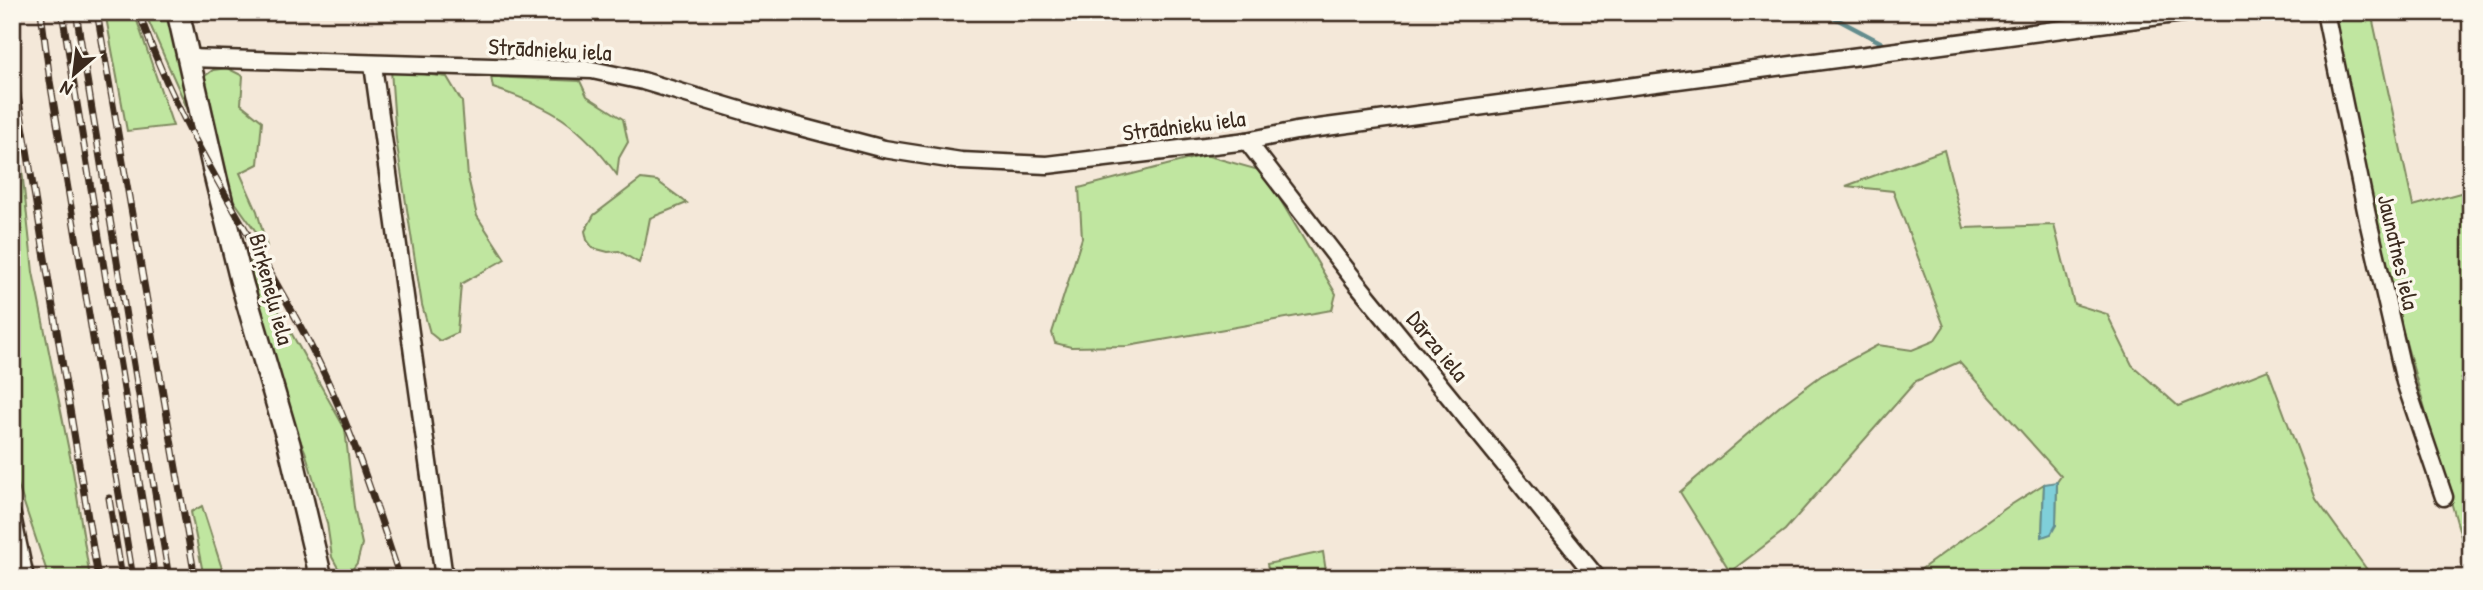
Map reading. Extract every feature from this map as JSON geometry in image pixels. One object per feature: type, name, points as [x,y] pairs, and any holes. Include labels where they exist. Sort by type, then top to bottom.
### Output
[{"type":"main road","name":"Birķeneļu iela","points":[[178,12],[242,284],[289,444],[321,578]]},
{"type":"street","name":"Strādnieku iela","points":[[188,58],[593,70],[643,81],[884,149],[961,161],[1047,165],[1247,141],[1296,131],[2190,12]]},
{"type":"street","name":"Jaunatnes iela","points":[[2325,12],[2405,382],[2444,498]]},
{"type":"street","points":[[373,65],[444,578]]},
{"type":"street","name":"Dārza iela","points":[[1247,141],[1356,281],[1597,578]]},
{"type":"street","points":[[12,516],[25,578]]},
{"type":"green space","points":[[105,12],[134,12],[173,126],[127,131]]},
{"type":"green space","points":[[169,12],[199,135],[145,13]]},
{"type":"green space","points":[[2371,12],[2413,206],[2471,190],[2471,572],[2399,318],[2331,13]]},
{"type":"green space","points":[[227,68],[243,76],[241,104],[262,121],[258,164],[240,173],[257,211],[267,247],[232,198],[207,107],[205,76],[213,70]]},
{"type":"green space","points":[[391,70],[447,77],[462,102],[468,177],[477,216],[505,259],[461,284],[457,333],[440,341],[430,333],[422,305],[396,139]]},
{"type":"green space","points":[[12,77],[33,272],[73,471],[90,578],[49,578],[12,467]]},
{"type":"green space","points":[[491,77],[580,81],[587,96],[623,119],[628,142],[619,158],[617,175],[577,130],[532,102],[493,88]]},
{"type":"green space","points":[[1944,150],[1964,228],[2054,225],[2074,304],[2107,314],[2132,365],[2178,406],[2268,370],[2316,499],[2373,578],[1909,578],[2044,484],[2042,536],[2056,525],[2057,482],[2061,476],[1959,362],[1916,381],[1785,530],[1730,572],[1680,492],[1780,406],[1822,375],[1878,345],[1912,350],[1934,341],[1944,326],[1893,191],[1846,186]]},
{"type":"green space","points":[[1205,155],[1259,170],[1278,196],[1336,294],[1332,310],[1128,346],[1071,347],[1055,343],[1052,333],[1082,238],[1079,188]]},
{"type":"green space","points":[[641,179],[657,181],[687,203],[650,218],[639,263],[619,251],[608,252],[593,248],[585,231],[594,215]]},
{"type":"green space","points":[[251,261],[345,429],[354,507],[362,544],[357,563],[349,574],[338,568],[332,557],[327,523],[305,451],[283,402],[247,267]]},
{"type":"green space","points":[[202,506],[225,578],[204,578],[191,512]]},
{"type":"green space","points":[[1323,552],[1327,578],[1270,578],[1267,564]]},
{"type":"water","points":[[2057,482],[2056,525],[2051,534],[2042,537],[2044,484]]},
{"type":"waterway","points":[[1831,16],[1882,43]]},
{"type":"railway","points":[[41,12],[50,81],[133,578]]},
{"type":"railway","points":[[62,12],[155,578]]},
{"type":"railway","points":[[76,12],[169,578]]},
{"type":"railway","points":[[97,12],[195,578]]},
{"type":"railway","points":[[139,12],[173,96],[194,137],[320,364],[358,454],[400,578]]},
{"type":"railway","points":[[12,59],[98,578]]},
{"type":"railway","points":[[109,498],[122,578]]}]
